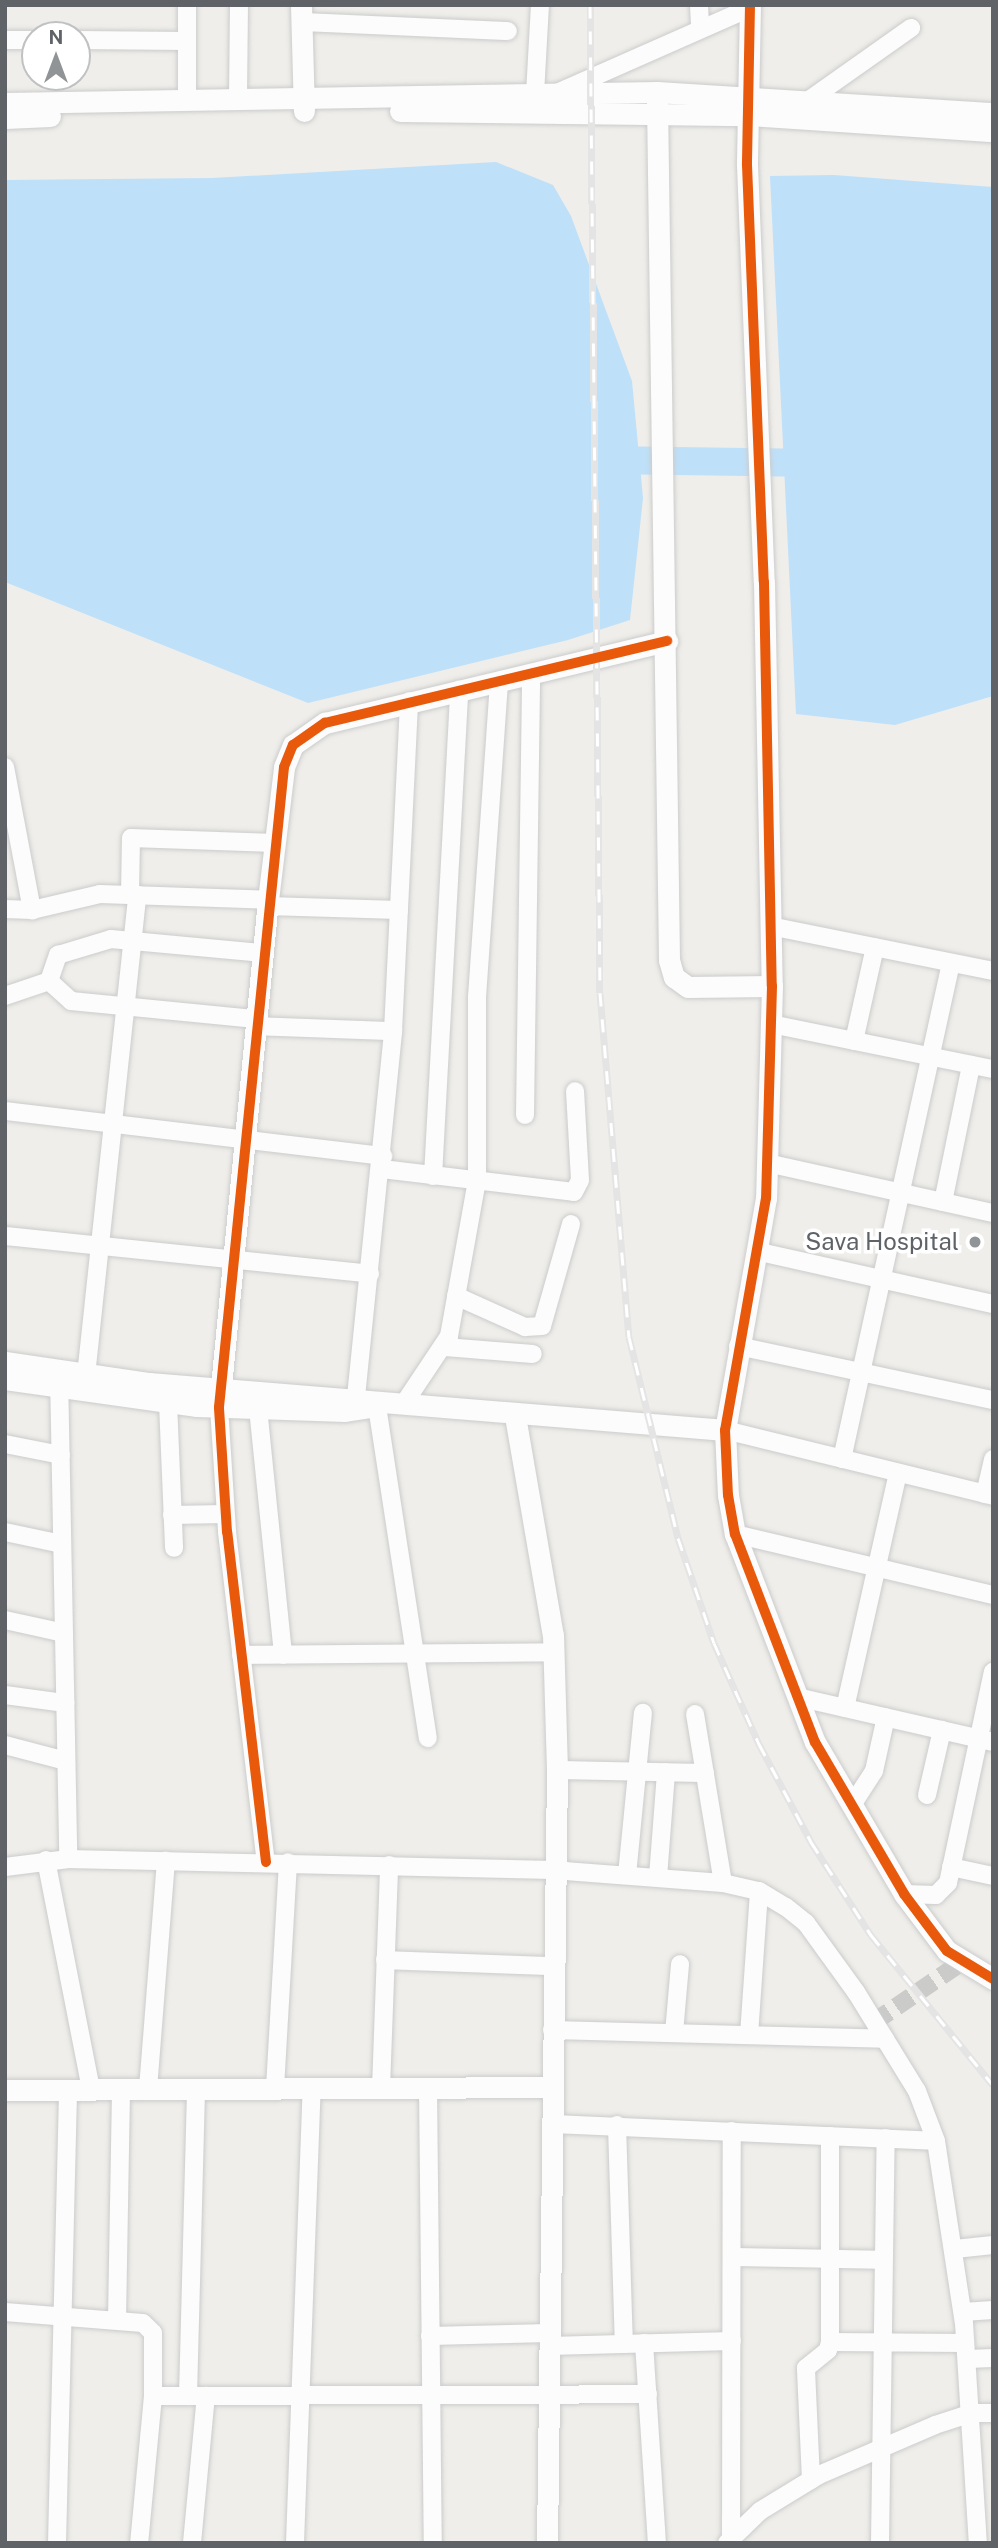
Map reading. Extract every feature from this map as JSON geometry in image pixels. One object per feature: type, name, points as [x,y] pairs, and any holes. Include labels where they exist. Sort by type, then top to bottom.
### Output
[{"type":"street","points":[[187,5],[187,100]]},
{"type":"street","points":[[238,99],[239,5]]},
{"type":"street","points":[[529,102],[540,5]]},
{"type":"street","points":[[699,5],[700,27]]},
{"type":"street","points":[[529,102],[560,91],[750,6],[747,165],[764,582],[772,986],[767,1163],[760,1252],[738,1346],[725,1430],[735,1534],[815,1742],[904,1894],[947,1951],[993,1979]]},
{"type":"street","points":[[304,106],[301,14],[508,31]]},
{"type":"street","points":[[809,100],[911,28]]},
{"type":"street","points":[[91,40],[187,41]]},
{"type":"street","points":[[560,91],[657,102]]},
{"type":"street","points":[[5,103],[238,99],[304,106]]},
{"type":"street","points":[[749,105],[809,100],[993,113]]},
{"type":"street","points":[[657,102],[667,642],[669,960],[674,977],[688,987],[772,986]]},
{"type":"street","points":[[5,118],[304,106],[657,102],[749,105],[993,131]]},
{"type":"street","points":[[265,1862],[225,1514],[220,1397],[268,903],[284,767],[293,745],[325,723],[667,642]]},
{"type":"street","points":[[525,1115],[531,673]]},
{"type":"street","points":[[428,1738],[392,1405],[445,1347],[477,1181],[477,997],[499,681]]},
{"type":"street","points":[[432,1176],[459,690]]},
{"type":"street","points":[[356,1397],[382,1163],[393,1031],[409,701]]},
{"type":"street","points":[[5,767],[8,795],[32,910]]},
{"type":"street","points":[[85,1384],[132,938],[131,838],[275,844]]},
{"type":"street","points":[[5,909],[32,910],[78,897],[133,894],[399,910]]},
{"type":"street","points":[[770,926],[993,971]]},
{"type":"street","points":[[53,987],[58,955],[132,938],[263,953]]},
{"type":"street","points":[[854,1041],[875,947]]},
{"type":"street","points":[[842,1460],[951,963]]},
{"type":"street","points":[[5,996],[53,987],[71,1001],[256,1022],[393,1031]]},
{"type":"street","points":[[771,1024],[993,1069]]},
{"type":"street","points":[[943,1202],[971,1065]]},
{"type":"street","points":[[5,1111],[244,1140],[382,1163],[432,1176],[568,1192],[580,1187],[575,1091]]},
{"type":"street","points":[[767,1163],[993,1213]]},
{"type":"street","points":[[456,1296],[525,1327],[542,1326],[571,1224]]},
{"type":"street","points":[[5,1236],[370,1274]]},
{"type":"street","points":[[760,1252],[993,1304]]},
{"type":"street","points":[[738,1346],[993,1400]]},
{"type":"street","points":[[445,1347],[533,1354]]},
{"type":"street","points":[[5,1362],[59,1380]]},
{"type":"street","points":[[5,1379],[59,1380],[220,1397],[356,1397],[392,1405]]},
{"type":"street","points":[[59,1380],[68,1859]]},
{"type":"street","points":[[85,1384],[168,1403],[220,1397],[258,1408],[392,1405],[725,1430],[989,1495],[993,1459]]},
{"type":"street","points":[[168,1403],[174,1548]]},
{"type":"street","points":[[258,1408],[283,1655]]},
{"type":"street","points":[[514,1416],[554,1653],[557,1770],[552,1966],[547,2543]]},
{"type":"street","points":[[5,1444],[61,1455]]},
{"type":"street","points":[[845,1708],[898,1473]]},
{"type":"street","points":[[172,1515],[225,1514]]},
{"type":"street","points":[[5,1532],[62,1544]]},
{"type":"street","points":[[735,1534],[993,1595]]},
{"type":"street","points":[[5,1620],[64,1633]]},
{"type":"street","points":[[241,1655],[554,1653]]},
{"type":"street","points":[[904,1894],[944,1892],[986,1740],[993,1672]]},
{"type":"street","points":[[5,1695],[65,1703]]},
{"type":"street","points":[[797,1697],[986,1740]]},
{"type":"street","points":[[627,1875],[643,1713]]},
{"type":"street","points":[[695,1714],[723,1882]]},
{"type":"street","points":[[852,1805],[874,1771],[886,1717]]},
{"type":"street","points":[[927,1795],[942,1730]]},
{"type":"street","points":[[5,1745],[66,1761]]},
{"type":"street","points":[[557,1770],[705,1773]]},
{"type":"street","points":[[658,1877],[666,1772]]},
{"type":"street","points":[[5,1867],[68,1859],[288,1862],[554,1870],[658,1877],[723,1882],[759,1891],[806,1923],[918,2091],[936,2141],[955,2249],[962,2312],[978,2543]]},
{"type":"street","points":[[46,1860],[91,2089]]},
{"type":"street","points":[[148,2089],[166,1861]]},
{"type":"street","points":[[275,2088],[288,1862]]},
{"type":"street","points":[[381,2088],[389,1865]]},
{"type":"street","points":[[951,1867],[993,1876]]},
{"type":"street","points":[[749,2035],[759,1891]]},
{"type":"street","points":[[385,1960],[552,1966]]},
{"type":"street","points":[[674,2033],[680,1964]]},
{"type":"street","points":[[552,2030],[885,2039]]},
{"type":"street","points":[[428,2087],[433,2543]]},
{"type":"street","points":[[5,2090],[551,2087]]},
{"type":"street","points":[[295,2543],[304,2396],[312,2088]]},
{"type":"street","points":[[57,2543],[68,2089]]},
{"type":"street","points":[[117,2320],[121,2089]]},
{"type":"street","points":[[192,2543],[197,2396],[196,2089]]},
{"type":"street","points":[[551,2124],[936,2141]]},
{"type":"street","points":[[617,2125],[624,2344]]},
{"type":"street","points":[[729,2540],[733,2131]]},
{"type":"street","points":[[811,2480],[806,2368],[828,2350],[830,2342],[830,2136]]},
{"type":"street","points":[[880,2543],[878,2449],[886,2138]]},
{"type":"street","points":[[955,2249],[993,2245]]},
{"type":"street","points":[[732,2257],[883,2260]]},
{"type":"street","points":[[962,2312],[993,2311]]},
{"type":"street","points":[[5,2312],[144,2323],[153,2333],[153,2396],[139,2543]]},
{"type":"street","points":[[430,2336],[624,2344],[732,2341]]},
{"type":"street","points":[[830,2342],[881,2340],[966,2351],[993,2358]]},
{"type":"street","points":[[644,2343],[657,2543]]},
{"type":"street","points":[[153,2396],[648,2394]]},
{"type":"street","points":[[729,2540],[811,2480],[878,2449],[971,2413],[993,2413]]},
{"type":"water","points":[[496,162],[553,185],[571,216],[632,381],[643,498],[630,620],[568,640],[308,703],[5,582],[5,180],[212,178]]},
{"type":"water","points":[[834,175],[993,187],[993,696],[895,725],[796,714],[770,176]]},
{"type":"waterway","points":[[603,460],[821,463]]},
{"type":"tunnel","points":[[874,2022],[962,1962]]},
{"type":"railway","points":[[590,5],[600,993],[629,1337],[678,1538],[714,1643],[759,1744],[811,1842],[871,1935],[993,2085]]},
{"type":"cycle path","points":[[750,5],[747,165],[764,582],[772,986],[766,1198],[725,1430],[728,1495],[735,1534],[815,1742],[904,1894],[947,1951],[993,1979]]},
{"type":"cycle path","points":[[266,1862],[227,1532],[219,1407],[284,767],[293,745],[325,723],[667,641]]},
{"type":"place","name":"Sava Hospital","points":[[975,1242]]}]
